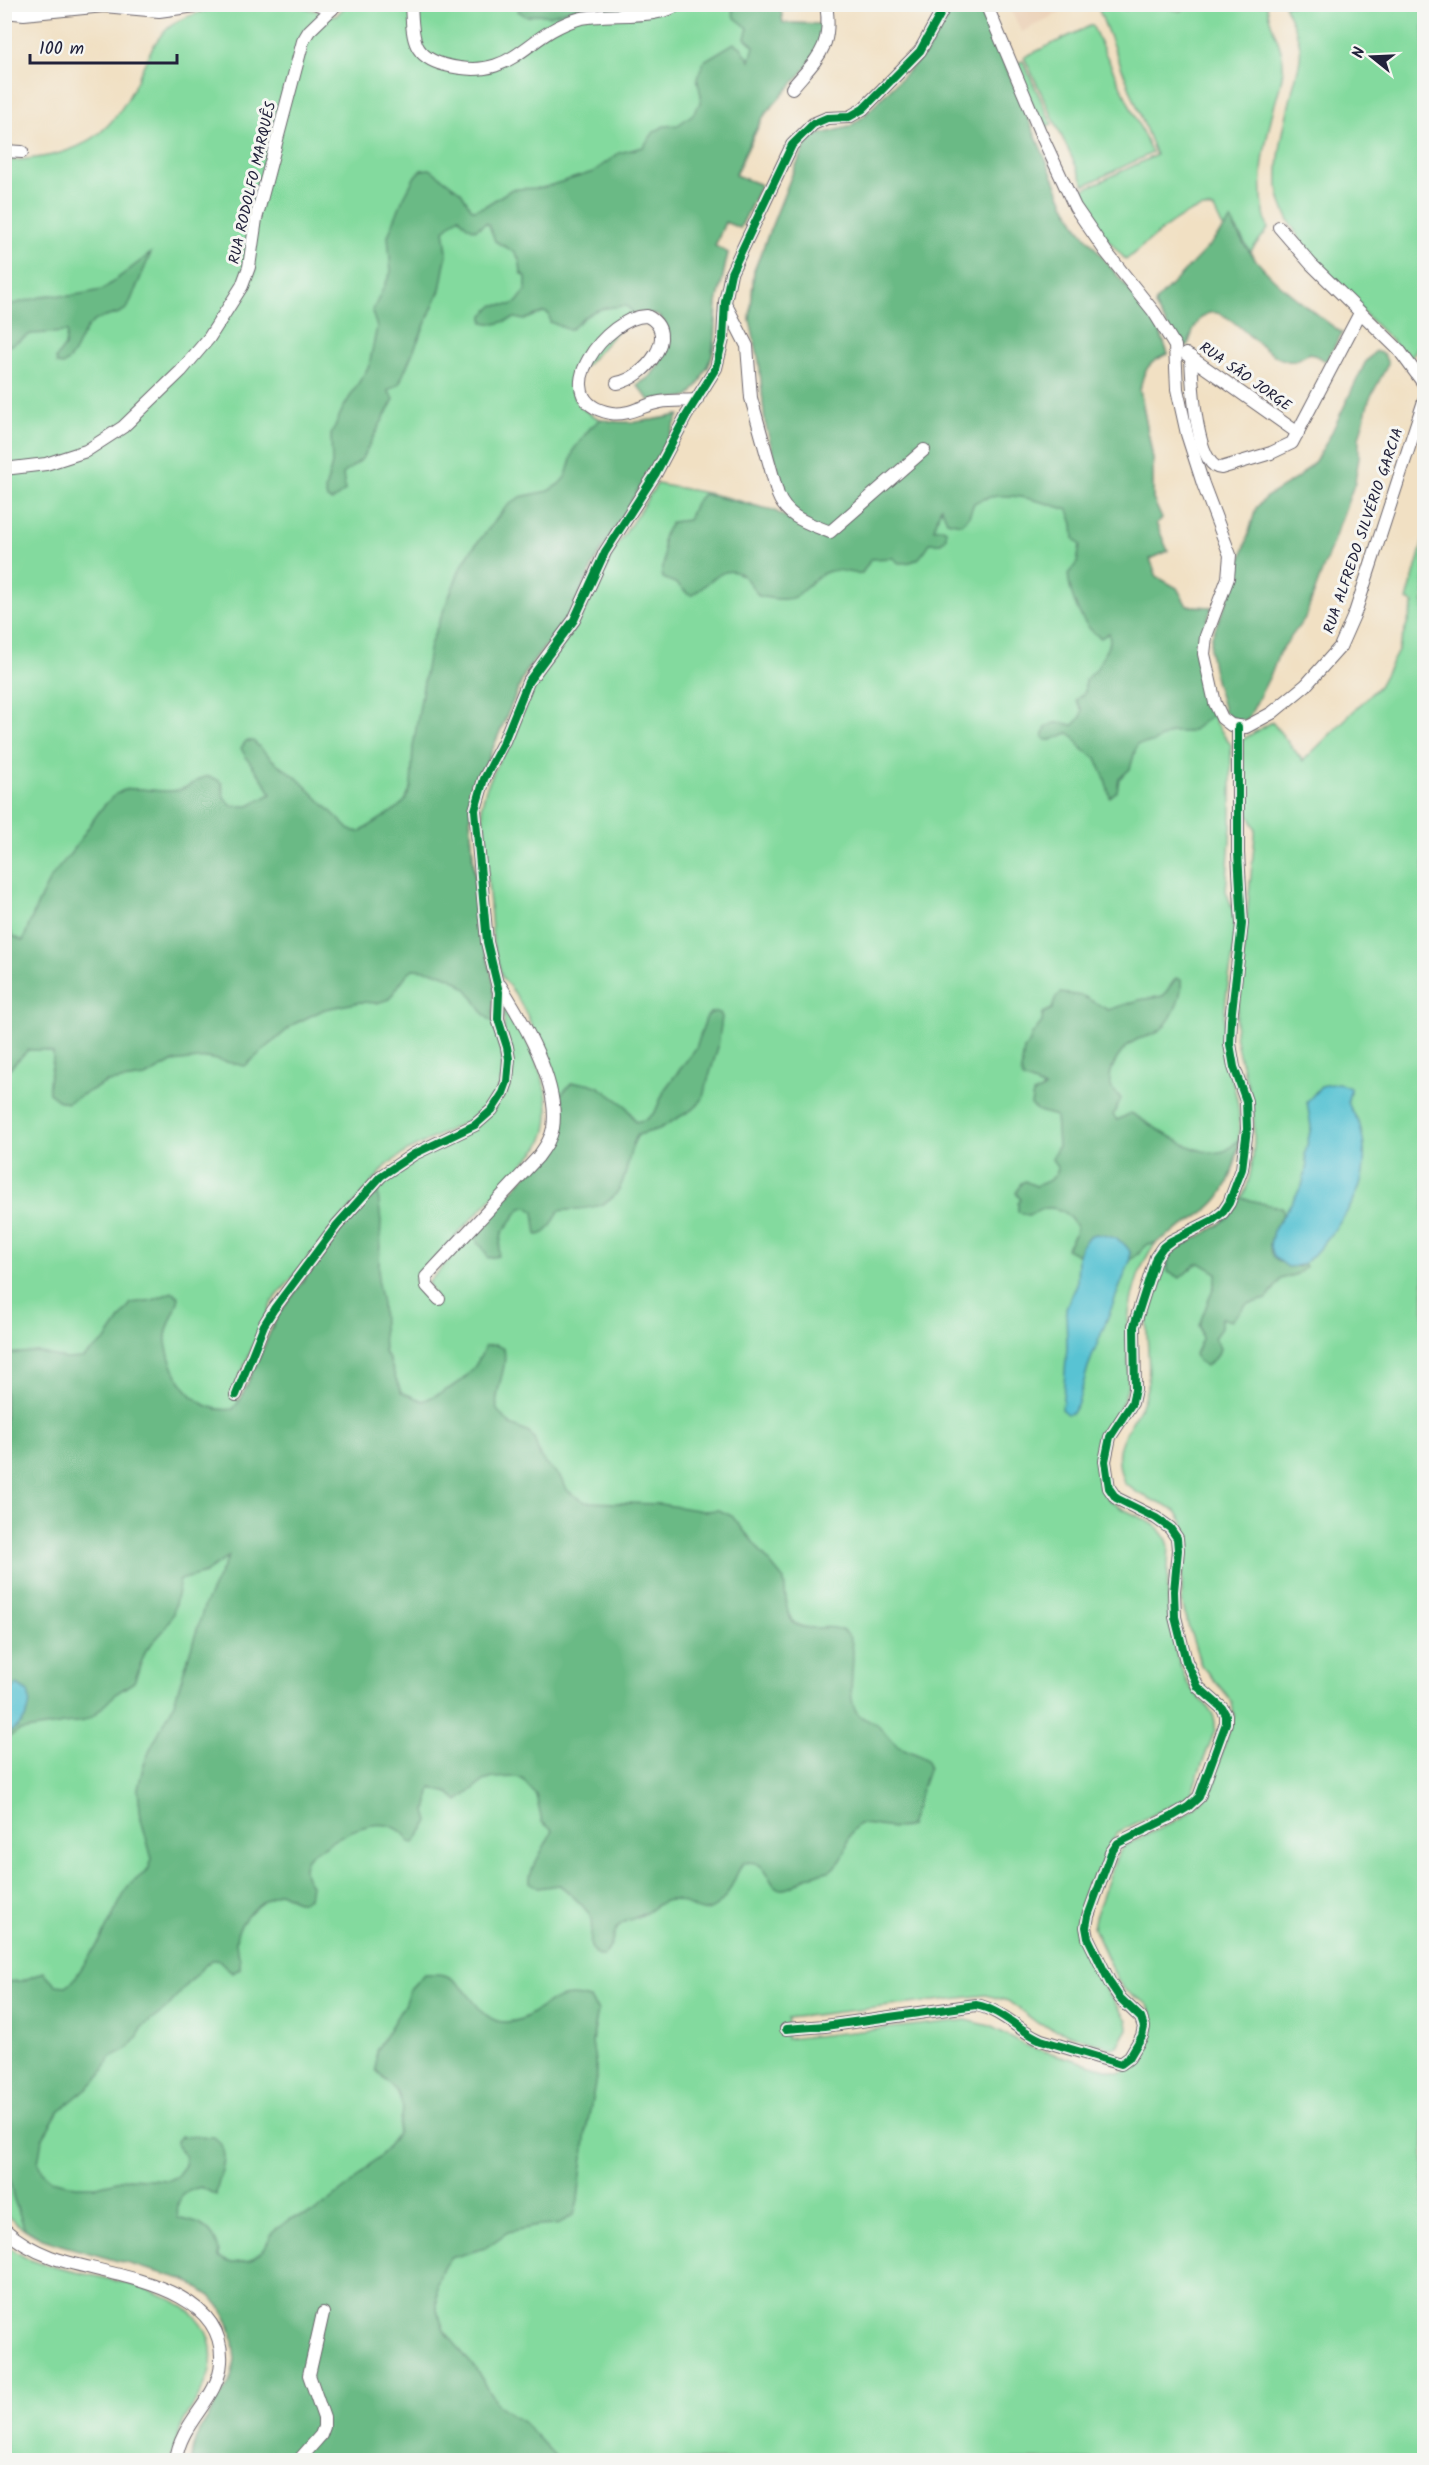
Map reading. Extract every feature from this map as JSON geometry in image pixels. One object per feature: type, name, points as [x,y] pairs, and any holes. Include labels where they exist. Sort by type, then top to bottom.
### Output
[{"type":"street","points":[[4,12],[24,14],[104,6],[159,11],[210,4]]},
{"type":"street","points":[[317,4],[335,7],[346,4]]},
{"type":"street","points":[[411,4],[411,30],[420,52],[438,64],[481,70],[502,65],[544,36],[578,19],[660,11],[674,8],[678,4]]},
{"type":"street","points":[[792,88],[823,49],[829,24],[826,4]]},
{"type":"street","points":[[236,1395],[264,1325],[274,1308],[360,1197],[397,1164],[475,1125],[498,1102],[507,1082],[509,1059],[498,1019],[500,1000],[487,942],[476,820],[477,799],[484,779],[504,741],[528,682],[574,620],[605,552],[656,473],[711,378],[719,359],[725,302],[731,273],[789,150],[801,134],[813,124],[827,118],[849,117],[863,109],[920,51],[946,4]]},
{"type":"street","points":[[786,2029],[825,2026],[976,2005],[990,2007],[1041,2040],[1121,2064],[1129,2058],[1142,2036],[1144,2027],[1141,2018],[1115,1992],[1088,1938],[1086,1927],[1088,1916],[1111,1853],[1118,1843],[1173,1816],[1188,1807],[1198,1797],[1223,1733],[1226,1715],[1198,1687],[1186,1661],[1175,1617],[1173,1590],[1178,1550],[1177,1538],[1170,1528],[1156,1518],[1116,1497],[1110,1488],[1105,1461],[1110,1437],[1132,1403],[1136,1376],[1134,1326],[1156,1257],[1171,1241],[1213,1220],[1223,1212],[1241,1174],[1247,1115],[1244,1093],[1234,1067],[1230,1044],[1242,924],[1238,853],[1238,727],[1228,723],[1220,714],[1203,654],[1209,627],[1228,578],[1230,555],[1187,434],[1178,389],[1175,346],[1154,312],[1106,252],[1075,207],[1040,132],[986,4]]},
{"type":"street","name":"RUA RODOLFO MARQUÊS","points":[[4,468],[63,461],[86,451],[123,427],[175,377],[208,338],[242,286],[249,267],[256,219],[303,41],[309,31],[335,7]]},
{"type":"street","points":[[4,151],[22,152]]},
{"type":"street","points":[[1279,227],[1311,264],[1399,350],[1425,384]]},
{"type":"street","points":[[725,302],[747,346],[751,398],[778,495],[783,507],[795,518],[830,532],[924,450]]},
{"type":"street","points":[[1191,357],[1195,414],[1208,461],[1221,468],[1289,446],[1298,433],[1320,385],[1359,313]]},
{"type":"street","points":[[617,383],[632,379],[646,368],[659,348],[661,331],[659,325],[647,316],[632,318],[609,335],[598,347],[581,375],[580,390],[583,396],[600,410],[615,414],[658,402],[697,400]]},
{"type":"street","name":"RUA SÃO JORGE","points":[[1175,346],[1298,433]]},
{"type":"street","name":"RUA ALFREDO SILVÉRIO GARCIA","points":[[1238,727],[1253,724],[1272,713],[1306,685],[1340,647],[1355,613],[1425,401]]},
{"type":"street","points":[[439,1299],[427,1286],[426,1277],[538,1157],[547,1144],[553,1126],[551,1096],[541,1060],[497,981]]},
{"type":"street","points":[[4,2229],[20,2242],[51,2257],[163,2288],[194,2307],[207,2320],[219,2344],[222,2361],[219,2376],[183,2436],[176,2460]]},
{"type":"street","points":[[299,2460],[321,2435],[324,2427],[324,2418],[309,2375],[323,2313]]},
{"type":"shaded area","points":[[1058,4],[1062,11],[1022,32],[1011,11],[1017,8],[1015,5]]},
{"type":"green space","points":[[264,3],[298,6],[336,16],[347,4],[780,4],[783,23],[823,24],[808,65],[763,117],[735,175],[761,185],[740,228],[725,222],[715,246],[728,253],[717,303],[715,346],[708,368],[637,385],[649,377],[659,363],[664,354],[667,334],[666,325],[661,318],[651,313],[634,313],[577,375],[574,397],[583,409],[595,417],[608,421],[636,422],[679,415],[663,449],[596,559],[570,614],[526,671],[486,764],[470,817],[477,903],[493,1022],[502,1052],[503,1075],[499,1087],[487,1107],[477,1116],[409,1150],[387,1165],[272,1302],[231,1397],[240,1400],[277,1317],[359,1204],[393,1170],[439,1145],[506,1095],[503,994],[539,1069],[548,1110],[546,1129],[539,1147],[415,1280],[438,1303],[428,1283],[553,1146],[561,1117],[552,1075],[527,1015],[502,977],[493,943],[482,805],[486,789],[532,687],[582,616],[614,550],[657,484],[746,503],[796,523],[765,422],[759,361],[750,320],[754,271],[793,172],[808,141],[814,136],[849,127],[864,116],[926,53],[953,5],[980,5],[1064,203],[1078,227],[1161,333],[1168,354],[1148,367],[1140,390],[1153,459],[1153,499],[1162,519],[1156,523],[1168,551],[1150,559],[1157,577],[1177,588],[1187,606],[1212,607],[1198,644],[1196,657],[1215,722],[1231,745],[1231,826],[1226,891],[1237,929],[1226,1000],[1224,1042],[1237,1099],[1239,1137],[1231,1175],[1221,1195],[1207,1210],[1157,1242],[1138,1275],[1129,1312],[1127,1389],[1118,1412],[1107,1430],[1099,1450],[1097,1463],[1102,1491],[1110,1500],[1155,1525],[1164,1534],[1169,1546],[1168,1597],[1174,1647],[1190,1687],[1213,1715],[1215,1730],[1192,1791],[1181,1801],[1118,1832],[1109,1845],[1082,1916],[1084,1941],[1109,1995],[1127,2020],[1128,2029],[1118,2046],[1109,2047],[1039,2024],[1008,2001],[986,1995],[788,2018],[786,2039],[966,2020],[990,2026],[1027,2046],[1119,2073],[1135,2064],[1151,2038],[1153,2018],[1150,2009],[1148,2005],[1125,1990],[1117,1978],[1093,1928],[1095,1917],[1122,1847],[1183,1817],[1203,1800],[1213,1779],[1234,1716],[1232,1703],[1201,1665],[1186,1619],[1182,1601],[1186,1538],[1183,1522],[1176,1511],[1138,1493],[1124,1483],[1119,1456],[1123,1438],[1139,1410],[1147,1389],[1149,1370],[1147,1313],[1152,1288],[1159,1271],[1173,1251],[1211,1230],[1233,1211],[1247,1186],[1252,1166],[1253,1110],[1235,1033],[1255,835],[1255,828],[1244,805],[1240,741],[1272,722],[1303,761],[1379,686],[1398,651],[1414,603],[1407,600],[1424,538],[1424,2460],[191,2460],[193,2446],[199,2433],[221,2398],[233,2372],[234,2341],[226,2316],[217,2302],[195,2285],[176,2276],[154,2268],[43,2239],[5,2215],[5,161],[29,159],[69,150],[101,132],[115,118],[127,100],[156,42],[166,30],[183,19],[213,9]]},
{"type":"green space","points":[[605,4],[603,9],[576,8],[549,16],[538,14],[527,17],[518,11],[520,5]]},
{"type":"green space","points":[[731,5],[780,5],[783,23],[823,24],[822,37],[817,50],[802,73],[760,122],[735,175],[761,185],[740,228],[725,222],[715,246],[728,253],[717,303],[712,355],[700,382],[689,397],[649,400],[637,385],[648,378],[664,354],[666,325],[661,318],[653,314],[634,313],[626,306],[606,308],[592,312],[569,330],[550,322],[549,314],[544,312],[524,320],[515,318],[496,324],[483,322],[483,315],[494,305],[511,305],[517,302],[526,290],[526,277],[521,273],[517,255],[495,241],[489,225],[486,223],[475,230],[467,226],[459,217],[444,230],[447,252],[440,290],[399,384],[388,391],[394,399],[361,460],[343,474],[345,491],[332,501],[327,499],[325,490],[332,464],[331,435],[343,408],[369,366],[377,327],[372,312],[391,272],[388,236],[415,176],[421,170],[430,169],[461,192],[471,208],[475,210],[512,189],[542,188],[593,172],[619,153],[643,147],[654,132],[664,126],[678,125],[693,114],[700,103],[701,95],[697,78],[704,61],[734,43],[741,47],[750,61],[754,46],[745,38],[748,28],[734,17]]},
{"type":"green space","points":[[953,5],[980,5],[1064,203],[1078,227],[1156,323],[1168,354],[1148,367],[1140,390],[1153,459],[1153,499],[1162,519],[1156,523],[1168,551],[1150,559],[1157,577],[1177,588],[1187,606],[1212,607],[1198,644],[1196,657],[1212,715],[1190,732],[1172,732],[1152,743],[1137,744],[1130,769],[1119,779],[1117,791],[1110,797],[1096,758],[1081,748],[1074,737],[1068,733],[1051,740],[1043,737],[1046,727],[1053,723],[1074,725],[1081,717],[1082,710],[1076,700],[1085,692],[1085,680],[1096,670],[1110,642],[1109,633],[1101,638],[1094,633],[1082,618],[1074,601],[1068,574],[1077,563],[1080,545],[1074,539],[1073,524],[1068,510],[1021,497],[997,496],[974,503],[969,516],[961,524],[947,521],[941,507],[934,529],[946,530],[946,538],[941,543],[930,543],[918,559],[899,563],[893,558],[871,559],[862,573],[830,571],[816,579],[796,596],[788,599],[759,596],[746,578],[733,571],[714,577],[692,595],[662,576],[665,534],[672,522],[688,520],[695,503],[703,494],[773,510],[796,523],[786,503],[765,422],[759,361],[750,320],[754,271],[793,172],[808,141],[814,136],[849,127],[864,116],[926,53]]},
{"type":"green space","points":[[1097,5],[1116,5],[1126,10],[1134,5],[1164,5],[1180,11],[1191,5],[1267,5],[1282,55],[1283,68],[1262,168],[1262,198],[1268,229],[1250,252],[1231,220],[1224,230],[1214,209],[1204,208],[1181,217],[1126,260],[1095,225],[1078,192],[1156,155]]},
{"type":"green space","points":[[1284,5],[1424,5],[1424,346],[1419,346],[1410,359],[1331,279],[1295,231],[1283,208],[1278,187],[1279,162],[1282,137],[1300,57],[1296,31]]},
{"type":"green space","points":[[1092,25],[1152,153],[1085,185],[1024,57]]},
{"type":"green space","points":[[1023,61],[1052,124],[1043,128],[1013,65]]},
{"type":"green space","points":[[1231,220],[1240,238],[1264,270],[1294,297],[1342,333],[1326,361],[1310,353],[1291,361],[1273,355],[1232,320],[1219,313],[1207,313],[1197,323],[1188,346],[1180,347],[1155,306],[1156,301]]},
{"type":"green space","points":[[151,253],[128,307],[93,322],[63,365],[57,364],[56,358],[65,346],[67,332],[31,334],[5,348],[5,306],[49,295],[70,296],[102,290]]},
{"type":"green space","points":[[1375,351],[1384,354],[1388,364],[1369,400],[1359,438],[1355,482],[1305,618],[1279,653],[1248,719],[1239,721],[1228,716],[1224,711],[1215,680],[1210,650],[1212,636],[1234,584],[1256,508],[1266,497],[1299,477],[1315,461],[1328,440],[1365,363]]},
{"type":"green space","points":[[679,415],[663,449],[596,559],[570,614],[526,671],[476,787],[470,817],[473,864],[484,946],[494,983],[493,1022],[483,1013],[467,989],[454,979],[430,971],[413,969],[389,999],[377,1003],[361,1002],[325,1009],[294,1024],[245,1066],[207,1058],[172,1062],[145,1077],[107,1082],[67,1103],[49,1093],[53,1053],[28,1050],[5,1073],[4,901],[7,924],[13,936],[23,941],[51,878],[104,805],[120,792],[128,789],[178,790],[204,777],[209,777],[222,783],[224,798],[233,806],[249,806],[271,794],[241,748],[246,741],[253,741],[275,762],[295,776],[350,830],[360,832],[393,811],[405,801],[411,787],[413,747],[430,645],[460,569],[470,552],[506,507],[520,497],[548,491],[559,484],[566,476],[574,449],[590,428],[601,419],[631,422]]},
{"type":"green space","points":[[1176,978],[1181,980],[1180,994],[1175,1010],[1167,1023],[1156,1033],[1132,1042],[1114,1064],[1110,1084],[1121,1099],[1113,1115],[1117,1120],[1131,1113],[1176,1140],[1202,1151],[1224,1151],[1239,1139],[1229,1180],[1213,1204],[1202,1213],[1156,1243],[1148,1244],[1130,1261],[1130,1252],[1082,1245],[1078,1255],[1066,1249],[1075,1234],[1076,1227],[1062,1211],[1047,1208],[1028,1215],[1018,1212],[1018,1203],[1021,1200],[1016,1193],[1021,1183],[1025,1181],[1036,1186],[1052,1178],[1058,1169],[1052,1159],[1058,1146],[1056,1116],[1039,1111],[1031,1105],[1033,1094],[1045,1088],[1023,1079],[1021,1072],[1024,1049],[1042,1022],[1043,1013],[1052,1009],[1056,997],[1061,993],[1083,996],[1108,1010],[1139,1000],[1163,996]]},
{"type":"green space","points":[[716,1012],[722,1017],[718,1047],[702,1100],[695,1108],[659,1129],[638,1135],[632,1146],[623,1182],[611,1199],[594,1207],[559,1211],[548,1230],[537,1235],[534,1212],[528,1207],[521,1208],[502,1233],[498,1256],[488,1258],[477,1243],[478,1228],[553,1146],[560,1122],[558,1097],[572,1083],[588,1083],[599,1087],[626,1106],[636,1122],[647,1119],[655,1112],[665,1089],[696,1048],[706,1018],[710,1013]]},
{"type":"green space","points":[[377,1185],[381,1222],[378,1284],[382,1304],[384,1352],[389,1359],[401,1392],[423,1401],[462,1381],[475,1367],[485,1346],[496,1345],[504,1349],[505,1357],[497,1394],[497,1410],[511,1425],[529,1433],[534,1438],[540,1457],[560,1477],[568,1491],[585,1502],[660,1504],[703,1511],[719,1510],[732,1516],[784,1580],[787,1608],[792,1622],[806,1628],[839,1629],[850,1638],[853,1657],[851,1692],[858,1714],[879,1726],[898,1746],[927,1760],[929,1767],[909,1826],[892,1828],[859,1824],[851,1833],[844,1855],[834,1868],[809,1876],[794,1886],[784,1889],[774,1885],[759,1865],[743,1863],[727,1894],[712,1909],[699,1910],[673,1900],[662,1902],[645,1914],[620,1925],[610,1948],[603,1956],[598,1956],[591,1947],[590,1916],[576,1899],[559,1885],[538,1888],[530,1882],[532,1871],[552,1830],[542,1822],[536,1795],[522,1779],[517,1777],[493,1778],[484,1781],[458,1801],[449,1793],[431,1788],[426,1811],[429,1822],[414,1843],[410,1842],[402,1832],[392,1827],[370,1826],[347,1833],[311,1855],[306,1860],[304,1869],[311,1885],[309,1898],[297,1901],[279,1892],[251,1912],[237,1933],[236,1945],[240,1969],[232,1973],[219,1960],[212,1960],[203,1967],[166,2009],[141,2028],[138,2037],[129,2048],[111,2057],[98,2079],[58,2112],[42,2139],[38,2163],[42,2172],[51,2180],[76,2186],[97,2186],[128,2178],[169,2180],[177,2176],[185,2165],[185,2156],[177,2146],[177,2141],[181,2136],[214,2137],[220,2143],[224,2157],[216,2195],[201,2187],[189,2191],[179,2201],[178,2218],[199,2224],[209,2231],[217,2244],[219,2258],[232,2263],[248,2261],[263,2251],[273,2231],[291,2219],[315,2212],[352,2183],[386,2149],[397,2134],[403,2108],[398,2093],[376,2070],[376,2051],[404,2005],[410,1989],[424,1974],[448,1976],[464,1989],[488,2016],[504,2022],[525,2017],[563,1997],[575,1996],[590,1999],[598,2011],[592,2042],[597,2074],[574,2215],[556,2225],[508,2232],[485,2248],[451,2258],[443,2267],[437,2284],[437,2310],[444,2330],[477,2371],[498,2405],[525,2424],[559,2460],[191,2460],[196,2437],[230,2382],[235,2360],[231,2326],[211,2296],[186,2280],[61,2245],[40,2238],[25,2229],[13,2197],[5,2153],[4,1982],[22,1981],[44,1972],[56,1985],[66,1986],[73,1981],[101,1939],[128,1886],[148,1870],[152,1859],[141,1819],[138,1789],[143,1767],[173,1706],[205,1604],[228,1557],[205,1573],[180,1580],[173,1614],[164,1630],[146,1650],[134,1682],[117,1693],[92,1717],[84,1721],[19,1731],[5,1740],[5,1354],[37,1352],[66,1359],[82,1358],[106,1340],[131,1303],[153,1300],[172,1292],[179,1297],[167,1331],[166,1342],[170,1359],[179,1379],[201,1403],[221,1409],[233,1409],[240,1400],[277,1317],[359,1204]]},
{"type":"green space","points":[[1241,1198],[1282,1208],[1283,1214],[1270,1243],[1272,1254],[1284,1263],[1299,1267],[1305,1264],[1306,1267],[1297,1274],[1281,1279],[1267,1299],[1247,1304],[1231,1321],[1221,1318],[1221,1328],[1214,1338],[1220,1348],[1218,1355],[1206,1366],[1198,1361],[1195,1354],[1202,1339],[1199,1325],[1217,1273],[1200,1263],[1180,1278],[1168,1272],[1168,1260],[1173,1251],[1218,1226],[1230,1216]]},
{"type":"green space","points":[[4,2244],[28,2259],[142,2288],[171,2299],[194,2315],[208,2336],[211,2364],[204,2387],[176,2440],[171,2460],[5,2460]]},
{"type":"water","points":[[1338,1083],[1350,1088],[1349,1104],[1359,1123],[1364,1143],[1363,1173],[1354,1200],[1337,1226],[1306,1262],[1288,1267],[1273,1256],[1270,1244],[1273,1231],[1302,1186],[1307,1165],[1305,1154],[1311,1127],[1307,1102],[1321,1086]]},
{"type":"water","points":[[1095,1234],[1110,1237],[1124,1244],[1130,1252],[1130,1261],[1088,1367],[1078,1403],[1072,1413],[1067,1414],[1062,1410],[1067,1347],[1066,1308],[1077,1284],[1078,1257],[1082,1245],[1089,1236]]},
{"type":"water","points":[[17,1685],[28,1692],[28,1712],[22,1723],[5,1734],[5,1693]]},
{"type":"cycle path","points":[[236,1395],[264,1325],[337,1225],[381,1176],[414,1154],[475,1125],[492,1110],[503,1093],[507,1082],[509,1059],[498,1019],[499,992],[487,942],[475,810],[484,779],[504,741],[528,682],[574,620],[605,552],[656,473],[686,416],[716,368],[723,339],[725,302],[731,273],[792,145],[813,124],[827,118],[849,117],[863,109],[920,51],[946,4]]},
{"type":"cycle path","points":[[786,2029],[825,2026],[976,2005],[994,2011],[1041,2040],[1121,2064],[1129,2058],[1142,2036],[1144,2027],[1141,2018],[1120,1998],[1110,1983],[1088,1938],[1086,1927],[1088,1916],[1111,1853],[1118,1843],[1173,1816],[1199,1797],[1226,1723],[1226,1715],[1222,1708],[1198,1687],[1186,1661],[1175,1617],[1177,1538],[1170,1528],[1156,1518],[1116,1498],[1109,1488],[1105,1461],[1110,1437],[1132,1403],[1135,1389],[1134,1326],[1156,1257],[1171,1241],[1213,1220],[1223,1212],[1229,1203],[1242,1169],[1247,1129],[1246,1101],[1234,1067],[1230,1044],[1242,924],[1238,853],[1238,727]]}]
